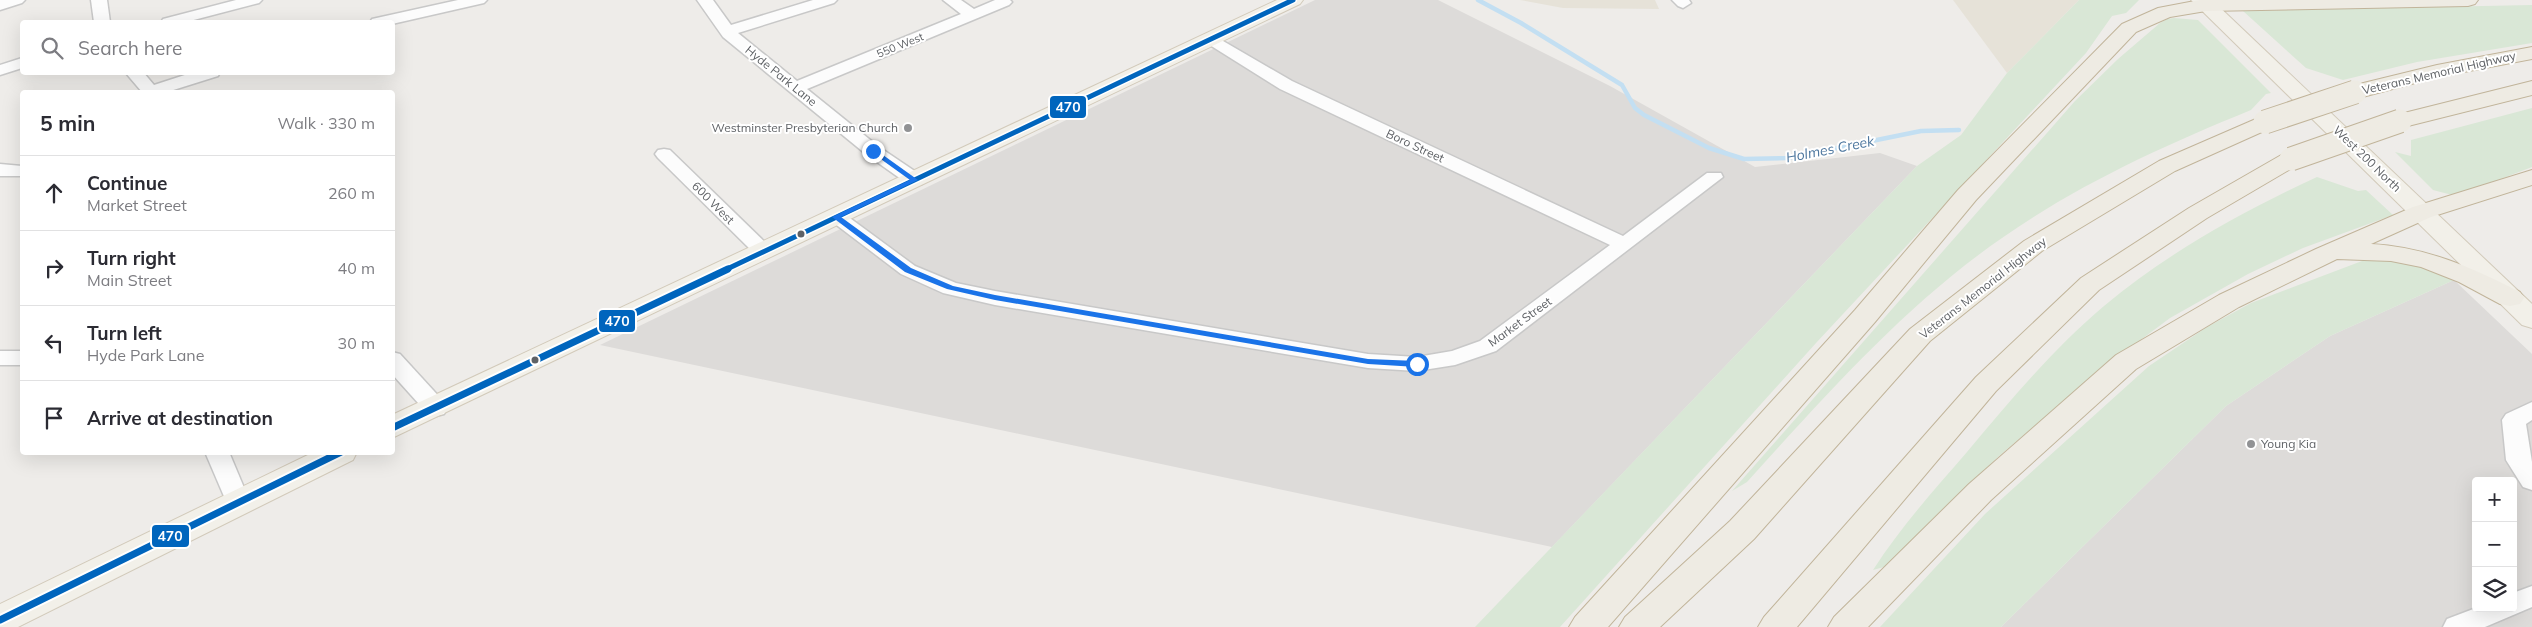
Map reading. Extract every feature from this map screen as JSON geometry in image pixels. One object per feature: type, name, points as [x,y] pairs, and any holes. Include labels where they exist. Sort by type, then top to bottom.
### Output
[{"type":"highway","points":[[1587,627],[1865,316],[1967,196],[2129,28],[2150,0]]},
{"type":"highway","points":[[2129,28],[2165,12],[2203,2],[2468,0]]},
{"type":"highway","name":"Veterans Memorial Highway","points":[[1637,627],[1742,530],[1920,335],[2033,246],[2167,166],[2265,122],[2355,92],[2437,71],[2532,53]]},
{"type":"highway","points":[[1776,627],[1986,384],[2090,284],[2198,213],[2291,159],[2400,120],[2532,88]]},
{"type":"highway","points":[[1846,627],[1980,492],[2126,362],[2229,301],[2325,254],[2422,212],[2471,198],[2532,177]]},
{"type":"highway","points":[[2325,254],[2373,250],[2415,255],[2453,269],[2510,298]]},
{"type":"main road","points":[[395,427],[1292,0]]},
{"type":"main road","name":"West 200 North","points":[[2203,2],[2532,319]]},
{"type":"main road","points":[[0,620],[336,455]]},
{"type":"street","points":[[0,5],[17,0]]},
{"type":"street","points":[[99,0],[102,20]]},
{"type":"street","points":[[178,20],[254,0]]},
{"type":"street","points":[[387,20],[479,0]]},
{"type":"street","name":"Hyde Park Lane","points":[[705,0],[727,31],[873,151],[915,180]]},
{"type":"street","points":[[727,31],[829,0]]},
{"type":"street","points":[[951,0],[973,15]]},
{"type":"street","name":"550 West","points":[[795,88],[1004,2]]},
{"type":"street","name":"Boro Street","points":[[1211,39],[1286,85],[1624,244]]},
{"type":"street","points":[[0,70],[20,64]]},
{"type":"street","points":[[136,75],[149,90]]},
{"type":"street","points":[[157,90],[203,75]]},
{"type":"street","name":"600 West","points":[[664,154],[763,251]]},
{"type":"street","points":[[0,170],[20,171]]},
{"type":"street","name":"Market Street","points":[[836,217],[908,270],[950,288],[995,298],[1368,361],[1417,364],[1455,358],[1488,346],[1714,177]]},
{"type":"street","points":[[0,358],[20,358]]},
{"type":"street","points":[[395,362],[436,408]]},
{"type":"street","points":[[2532,410],[2514,420],[2518,460],[2532,481]]},
{"type":"street","points":[[218,455],[238,502]]},
{"type":"street","points":[[2517,602],[2532,596]]},
{"type":"street","points":[[2457,627],[2493,612]]},
{"type":"shaded area","points":[[1315,0],[1438,0],[1610,86],[1755,167],[1880,153],[1917,166],[1552,547],[600,345]]},
{"type":"shaded area","points":[[1520,0],[1655,0],[1659,9],[1563,8]]},
{"type":"shaded area","points":[[1953,0],[2079,0],[2007,73]]},
{"type":"shaded area","points":[[2454,280],[2532,354],[2532,627],[2001,627],[2226,406],[2330,336]]},
{"type":"green space","points":[[2079,0],[2139,0],[2126,13],[2112,16],[2086,53],[1816,343],[1560,627],[1475,627],[1917,166],[1961,135],[2007,73]]},
{"type":"green space","points":[[2532,5],[2532,43],[2417,62],[2343,80],[2306,68],[2243,11]]},
{"type":"green space","points":[[2174,18],[2198,20],[2271,93],[2266,94],[2251,110],[2154,152],[2091,183],[2031,218],[1966,264],[1932,292],[1868,352],[1747,482],[1732,491],[2075,101],[2118,59],[2160,23]]},
{"type":"green space","points":[[2532,108],[2532,167],[2456,196],[2433,190],[2395,152],[2411,156],[2411,140]]},
{"type":"green space","points":[[2317,177],[2358,191],[2366,190],[2393,215],[2303,248],[2248,274],[2170,318],[2099,371],[1999,456],[1884,567],[1873,570],[1894,539],[1918,509],[1999,414],[2067,340],[2104,306],[2153,268],[2179,251],[2233,219]]},
{"type":"green space","points":[[2383,256],[2437,271],[2454,280],[2330,336],[2226,406],[2001,627],[1880,627],[1985,514],[2149,366],[2207,327],[2251,303],[2362,261]]},
{"type":"waterway","name":"Holmes Creek","points":[[1478,0],[1521,23],[1622,85],[1635,108],[1644,115],[1709,148],[1744,159],[1788,158],[1921,131],[1959,130]]},
{"type":"transit line","name":"470","points":[[395,427],[1293,0]]},
{"type":"transit line","name":"470","points":[[0,620],[335,455]]},
{"type":"place","name":"Westminster Presbyterian Church","points":[[908,128]]},
{"type":"place","name":"Young Kia","points":[[2251,444]]},
{"type":"route","points":[[873,151],[915,180],[836,217],[908,270],[950,288],[995,298],[1368,361],[1417,364]]}]
